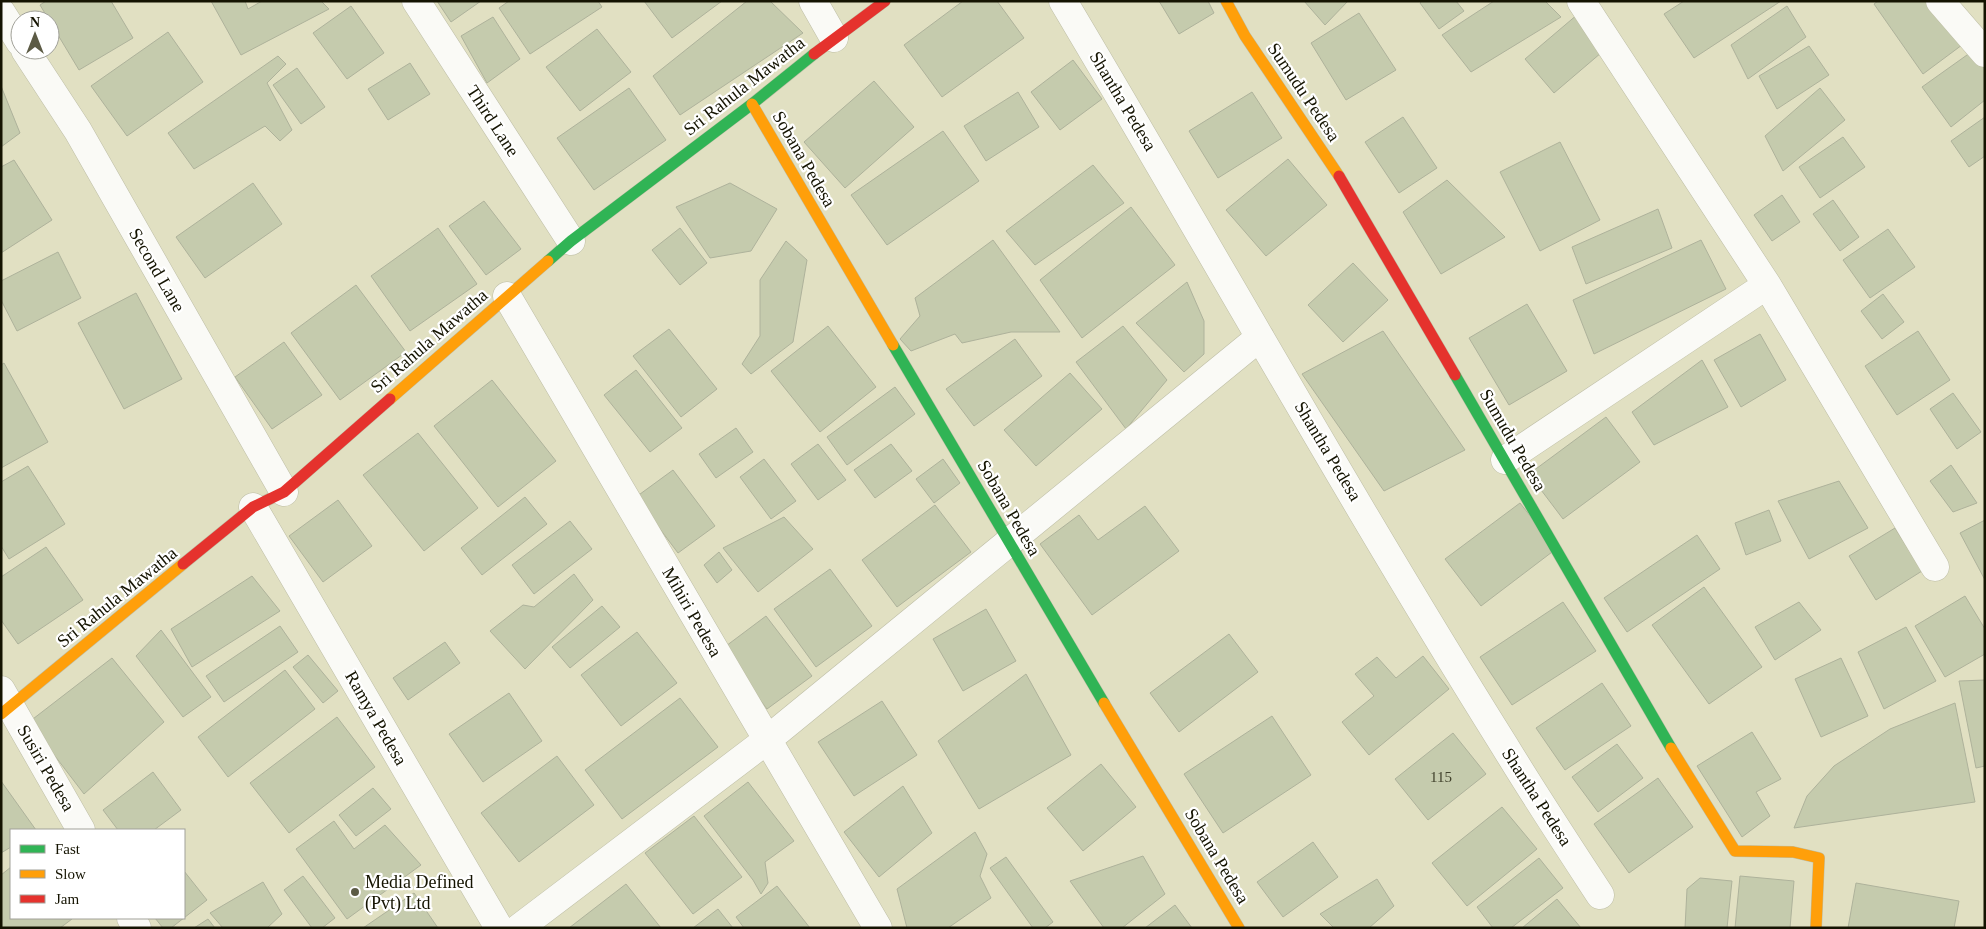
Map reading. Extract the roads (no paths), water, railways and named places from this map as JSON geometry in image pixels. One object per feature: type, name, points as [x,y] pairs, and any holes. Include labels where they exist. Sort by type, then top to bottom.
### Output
[{"type":"street","name":"Third Lane","points":[[416,1],[571,242]]},
{"type":"street","points":[[813,1],[834,38]]},
{"type":"street","name":"Sri Rahula Mawatha","points":[[4,704],[253,507],[284,492],[571,242],[752,104],[834,38],[885,1]]},
{"type":"street","name":"Shantha Pedesa","points":[[1062,1],[1499,737],[1600,896]]},
{"type":"street","name":"Sumudu Pedesa","points":[[1226,1],[1244,36],[1336,171],[1680,763],[1735,850],[1793,852],[1819,858],[1816,928]]},
{"type":"street","points":[[1581,1],[1767,285],[1935,567]]},
{"type":"street","points":[[1940,1],[1985,53]]},
{"type":"street","points":[[1,12],[10,26]]},
{"type":"street","name":"Second Lane","points":[[32,60],[78,131],[284,492]]},
{"type":"street","name":"Sobana Pedesa","points":[[752,104],[1008,543],[1239,928]]},
{"type":"street","points":[[1505,460],[1767,285]]},
{"type":"street","name":"Mihiri Pedesa","points":[[507,296],[878,928]]},
{"type":"street","points":[[519,928],[767,740],[1260,337]]},
{"type":"street","name":"Ramya Pedesa","points":[[253,507],[499,928]]},
{"type":"street","name":"Susiri Pedesa","points":[[4,704],[80,829]]},
{"type":"place","name":"Media Defined (Pvt) Ltd","points":[[355,892]]}]
